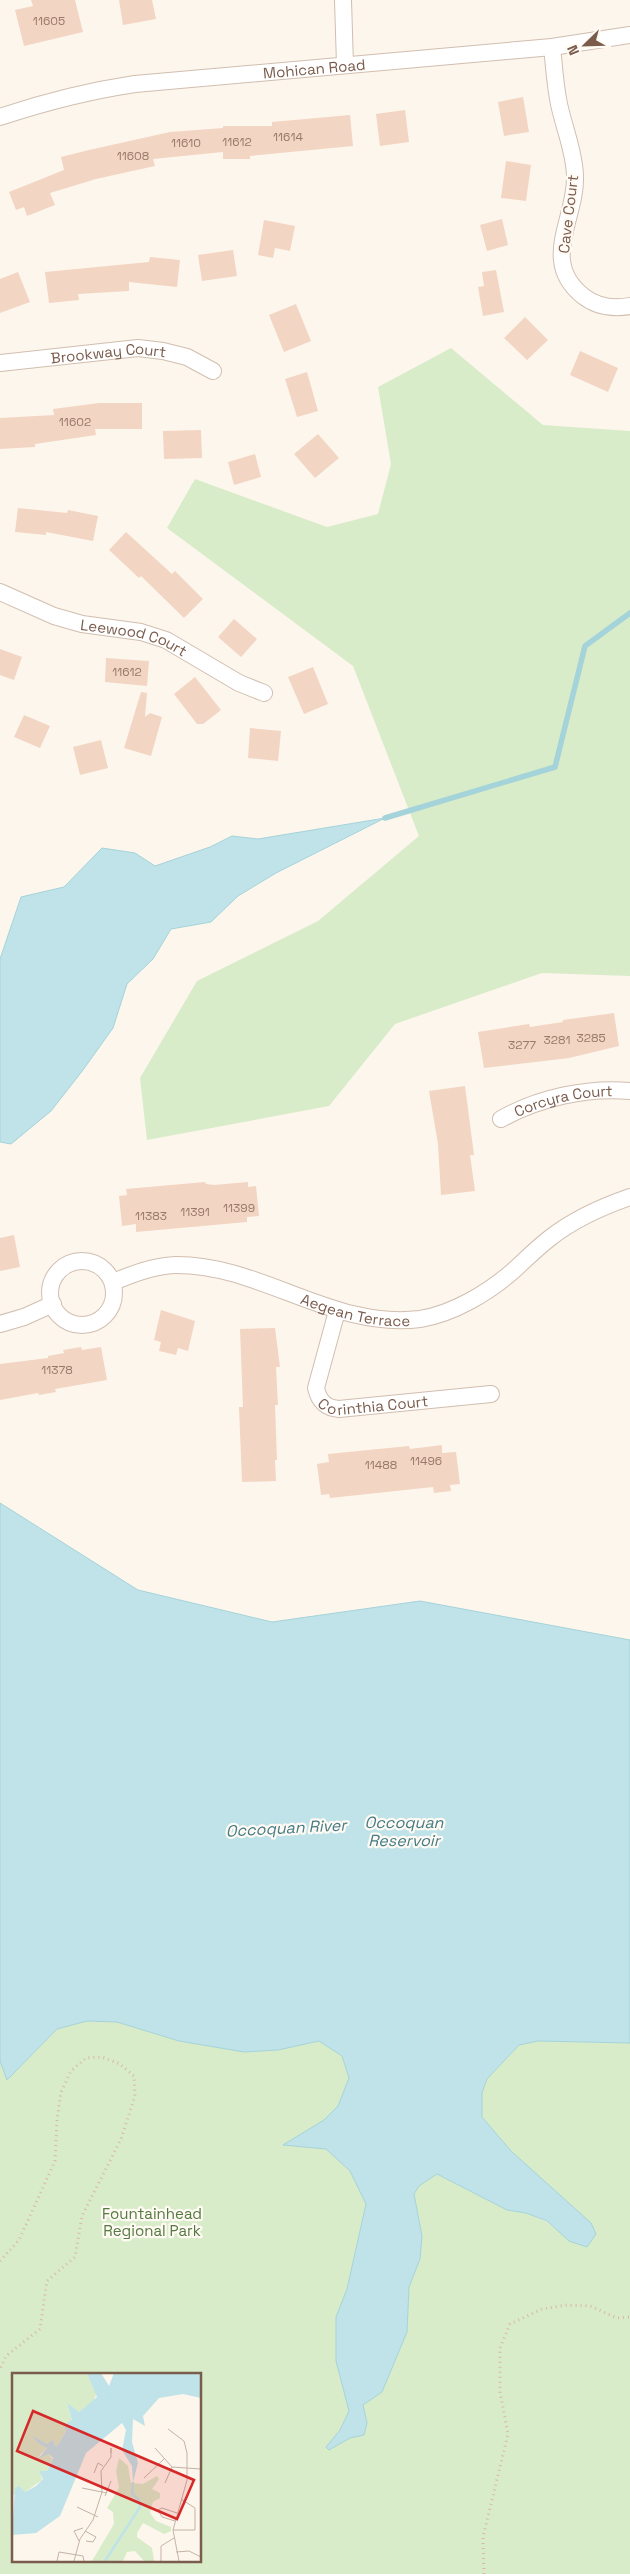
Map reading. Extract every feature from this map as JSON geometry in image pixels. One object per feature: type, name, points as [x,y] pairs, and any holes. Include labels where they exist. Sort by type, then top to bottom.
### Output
[{"type":"street","points":[[343,0],[345,64]]},
{"type":"street","name":"Mohican Road","points":[[0,116],[54,100],[135,84],[552,47],[630,35]]},
{"type":"street","name":"Cave Court","points":[[552,47],[558,103],[572,152],[575,176],[573,200],[563,233],[563,268],[576,290],[588,300],[603,306],[618,308],[630,306]]},
{"type":"street","name":"Brookway Court","points":[[0,363],[138,348],[162,351],[186,358],[213,371]]},
{"type":"street","name":"Leewood Court","points":[[0,592],[54,616],[82,624],[141,632],[166,640],[239,683],[264,693]]},
{"type":"street","name":"Corcyra Court","points":[[500,1119],[540,1101],[584,1093],[630,1091]]},
{"type":"street","name":"Aegean Terrace","points":[[113,1282],[154,1268],[174,1265],[200,1267],[243,1276],[336,1311],[389,1320],[421,1318],[461,1305],[504,1278],[549,1238],[576,1220],[630,1197]]},
{"type":"street","points":[[74,1261],[99,1266],[113,1282],[116,1293],[113,1304],[106,1314],[97,1321],[76,1324],[64,1320],[53,1304],[50,1292],[52,1282],[58,1271],[66,1264],[74,1261]]},
{"type":"street","points":[[0,1324],[24,1317],[53,1304]]},
{"type":"street","name":"Corinthia Court","points":[[336,1311],[316,1388],[318,1398],[325,1405],[340,1409],[491,1394]]},
{"type":"path","points":[[0,2260],[19,2240],[55,2161],[56,2120],[61,2092],[71,2071],[86,2058],[102,2057],[120,2064],[134,2076],[135,2096],[120,2139],[82,2216],[75,2257],[48,2281],[40,2328],[6,2356],[0,2369]]},
{"type":"path","points":[[484,2574],[483,2537],[508,2434],[500,2392],[500,2348],[510,2324],[542,2309],[567,2305],[590,2306],[617,2318],[630,2316]]},
{"type":"green space","points":[[451,348],[543,425],[630,431],[630,976],[542,973],[395,1024],[329,1106],[147,1140],[140,1078],[197,981],[318,921],[419,836],[353,666],[167,528],[195,479],[327,527],[378,514],[391,464],[378,387]]},
{"type":"green space","name":"Fountainhead Regional Park","points":[[87,2021],[117,2022],[179,2041],[244,2052],[278,2050],[319,2041],[342,2056],[349,2078],[338,2106],[324,2120],[284,2145],[326,2149],[350,2171],[366,2204],[347,2289],[336,2317],[336,2361],[349,2411],[340,2430],[326,2447],[329,2450],[350,2438],[367,2423],[363,2405],[382,2392],[407,2332],[409,2287],[420,2259],[422,2236],[414,2194],[419,2186],[437,2174],[507,2210],[526,2213],[547,2222],[570,2241],[587,2247],[482,2117],[482,2093],[487,2079],[519,2045],[538,2041],[630,2043],[630,2574],[0,2574],[0,2061],[8,2079],[57,2029]]},
{"type":"water","points":[[385,818],[276,873],[238,896],[211,922],[171,929],[153,959],[127,984],[113,1028],[51,1111],[11,1144],[0,1142],[0,959],[21,897],[64,887],[102,848],[135,853],[155,866],[210,847],[232,836],[258,839]]},
{"type":"water","name":"Occoquan Reservoir","points":[[0,1503],[138,1590],[272,1622],[420,1601],[630,1640],[630,2043],[538,2041],[519,2045],[487,2079],[482,2093],[482,2117],[511,2151],[591,2223],[596,2234],[587,2247],[569,2241],[547,2221],[526,2213],[507,2210],[437,2174],[419,2186],[414,2194],[422,2236],[420,2259],[409,2287],[407,2332],[382,2392],[363,2405],[367,2423],[364,2435],[350,2438],[329,2450],[326,2447],[340,2430],[349,2411],[336,2361],[336,2317],[347,2289],[366,2204],[350,2171],[326,2149],[283,2145],[324,2120],[338,2106],[349,2078],[342,2056],[319,2041],[278,2050],[244,2052],[179,2041],[117,2022],[87,2021],[57,2029],[7,2080],[0,2061]]},
{"type":"building","points":[[31,0],[75,0],[83,32],[24,46],[15,10],[33,6]]},
{"type":"building","points":[[119,0],[152,0],[156,19],[123,25]]},
{"type":"building","points":[[523,97],[529,132],[504,136],[498,102]]},
{"type":"building","points":[[405,110],[409,142],[380,146],[376,114]]},
{"type":"building","points":[[350,115],[353,146],[250,156],[250,159],[223,159],[223,152],[153,159],[155,166],[96,179],[50,193],[55,205],[27,216],[24,207],[16,210],[9,192],[64,170],[61,157],[89,150],[170,132],[223,128],[223,126],[272,126],[272,122]]},
{"type":"building","points":[[506,161],[531,165],[526,201],[501,198]]},
{"type":"building","points":[[502,219],[508,245],[487,251],[480,225]]},
{"type":"building","points":[[264,220],[295,226],[290,251],[275,248],[273,258],[258,255]]},
{"type":"building","points":[[233,250],[237,276],[202,281],[198,255]]},
{"type":"building","points":[[150,257],[180,260],[177,287],[129,282],[129,291],[78,294],[79,300],[49,303],[45,272],[149,262]]},
{"type":"building","points":[[496,270],[504,312],[483,316],[478,287],[484,286],[482,272]]},
{"type":"building","points":[[18,272],[30,302],[0,313],[0,279]]},
{"type":"building","points":[[296,304],[311,341],[284,352],[269,315]]},
{"type":"building","points":[[525,317],[548,340],[527,360],[504,338]]},
{"type":"building","points":[[580,351],[618,368],[608,392],[570,375]]},
{"type":"building","points":[[307,372],[318,411],[297,417],[285,379]]},
{"type":"building","points":[[99,403],[142,403],[142,429],[95,429],[96,435],[35,444],[35,447],[0,449],[0,418],[54,415],[53,409]]},
{"type":"building","points":[[201,430],[202,458],[164,459],[163,431]]},
{"type":"building","points":[[318,434],[339,458],[315,478],[294,454]]},
{"type":"building","points":[[255,454],[261,477],[234,485],[228,462]]},
{"type":"building","points":[[18,508],[67,513],[68,510],[98,516],[93,541],[46,532],[46,535],[15,532]]},
{"type":"building","points":[[126,532],[172,574],[175,571],[203,599],[184,618],[141,576],[139,578],[109,550]]},
{"type":"building","points":[[234,619],[257,639],[241,657],[218,637]]},
{"type":"building","points":[[0,649],[22,657],[14,680],[0,675]]},
{"type":"building","points":[[106,658],[149,661],[147,686],[105,682]]},
{"type":"building","points":[[313,667],[328,704],[304,714],[288,677]]},
{"type":"building","points":[[195,677],[221,710],[203,724],[197,724],[174,694]]},
{"type":"building","points":[[141,692],[147,693],[145,717],[150,713],[162,717],[151,756],[124,748]]},
{"type":"building","points":[[24,715],[50,726],[40,748],[14,737]]},
{"type":"building","points":[[250,728],[281,731],[278,761],[248,758]]},
{"type":"building","points":[[101,740],[108,768],[80,775],[73,747]]},
{"type":"building","points":[[614,1013],[619,1046],[569,1058],[484,1068],[478,1032],[529,1024],[530,1027]]},
{"type":"building","points":[[465,1086],[474,1155],[470,1155],[475,1191],[441,1195],[438,1144],[429,1091]]},
{"type":"building","points":[[205,1182],[206,1184],[214,1185],[248,1182],[248,1187],[256,1186],[259,1216],[247,1217],[247,1222],[136,1232],[136,1224],[122,1226],[119,1196],[127,1195],[126,1189]]},
{"type":"building","points":[[14,1235],[20,1267],[0,1271],[0,1238]]},
{"type":"building","points":[[161,1310],[195,1321],[188,1351],[178,1348],[176,1355],[159,1351],[161,1342],[154,1340]]},
{"type":"building","points":[[275,1328],[280,1367],[276,1367],[278,1405],[275,1405],[276,1481],[242,1482],[239,1407],[243,1407],[240,1329]]},
{"type":"building","points":[[81,1347],[82,1350],[101,1347],[107,1380],[55,1389],[56,1392],[39,1395],[38,1393],[0,1400],[0,1364],[48,1358],[48,1356],[64,1353],[63,1350]]},
{"type":"building","points":[[442,1445],[442,1453],[456,1452],[460,1484],[450,1485],[451,1491],[434,1493],[433,1487],[330,1498],[329,1494],[321,1495],[317,1464],[329,1462],[328,1454],[409,1446],[410,1449]]},
{"type":"waterway","points":[[385,818],[555,767],[585,646],[630,613]]},
{"type":"water label","name":"Occoquan River","points":[[286,1828]]}]
